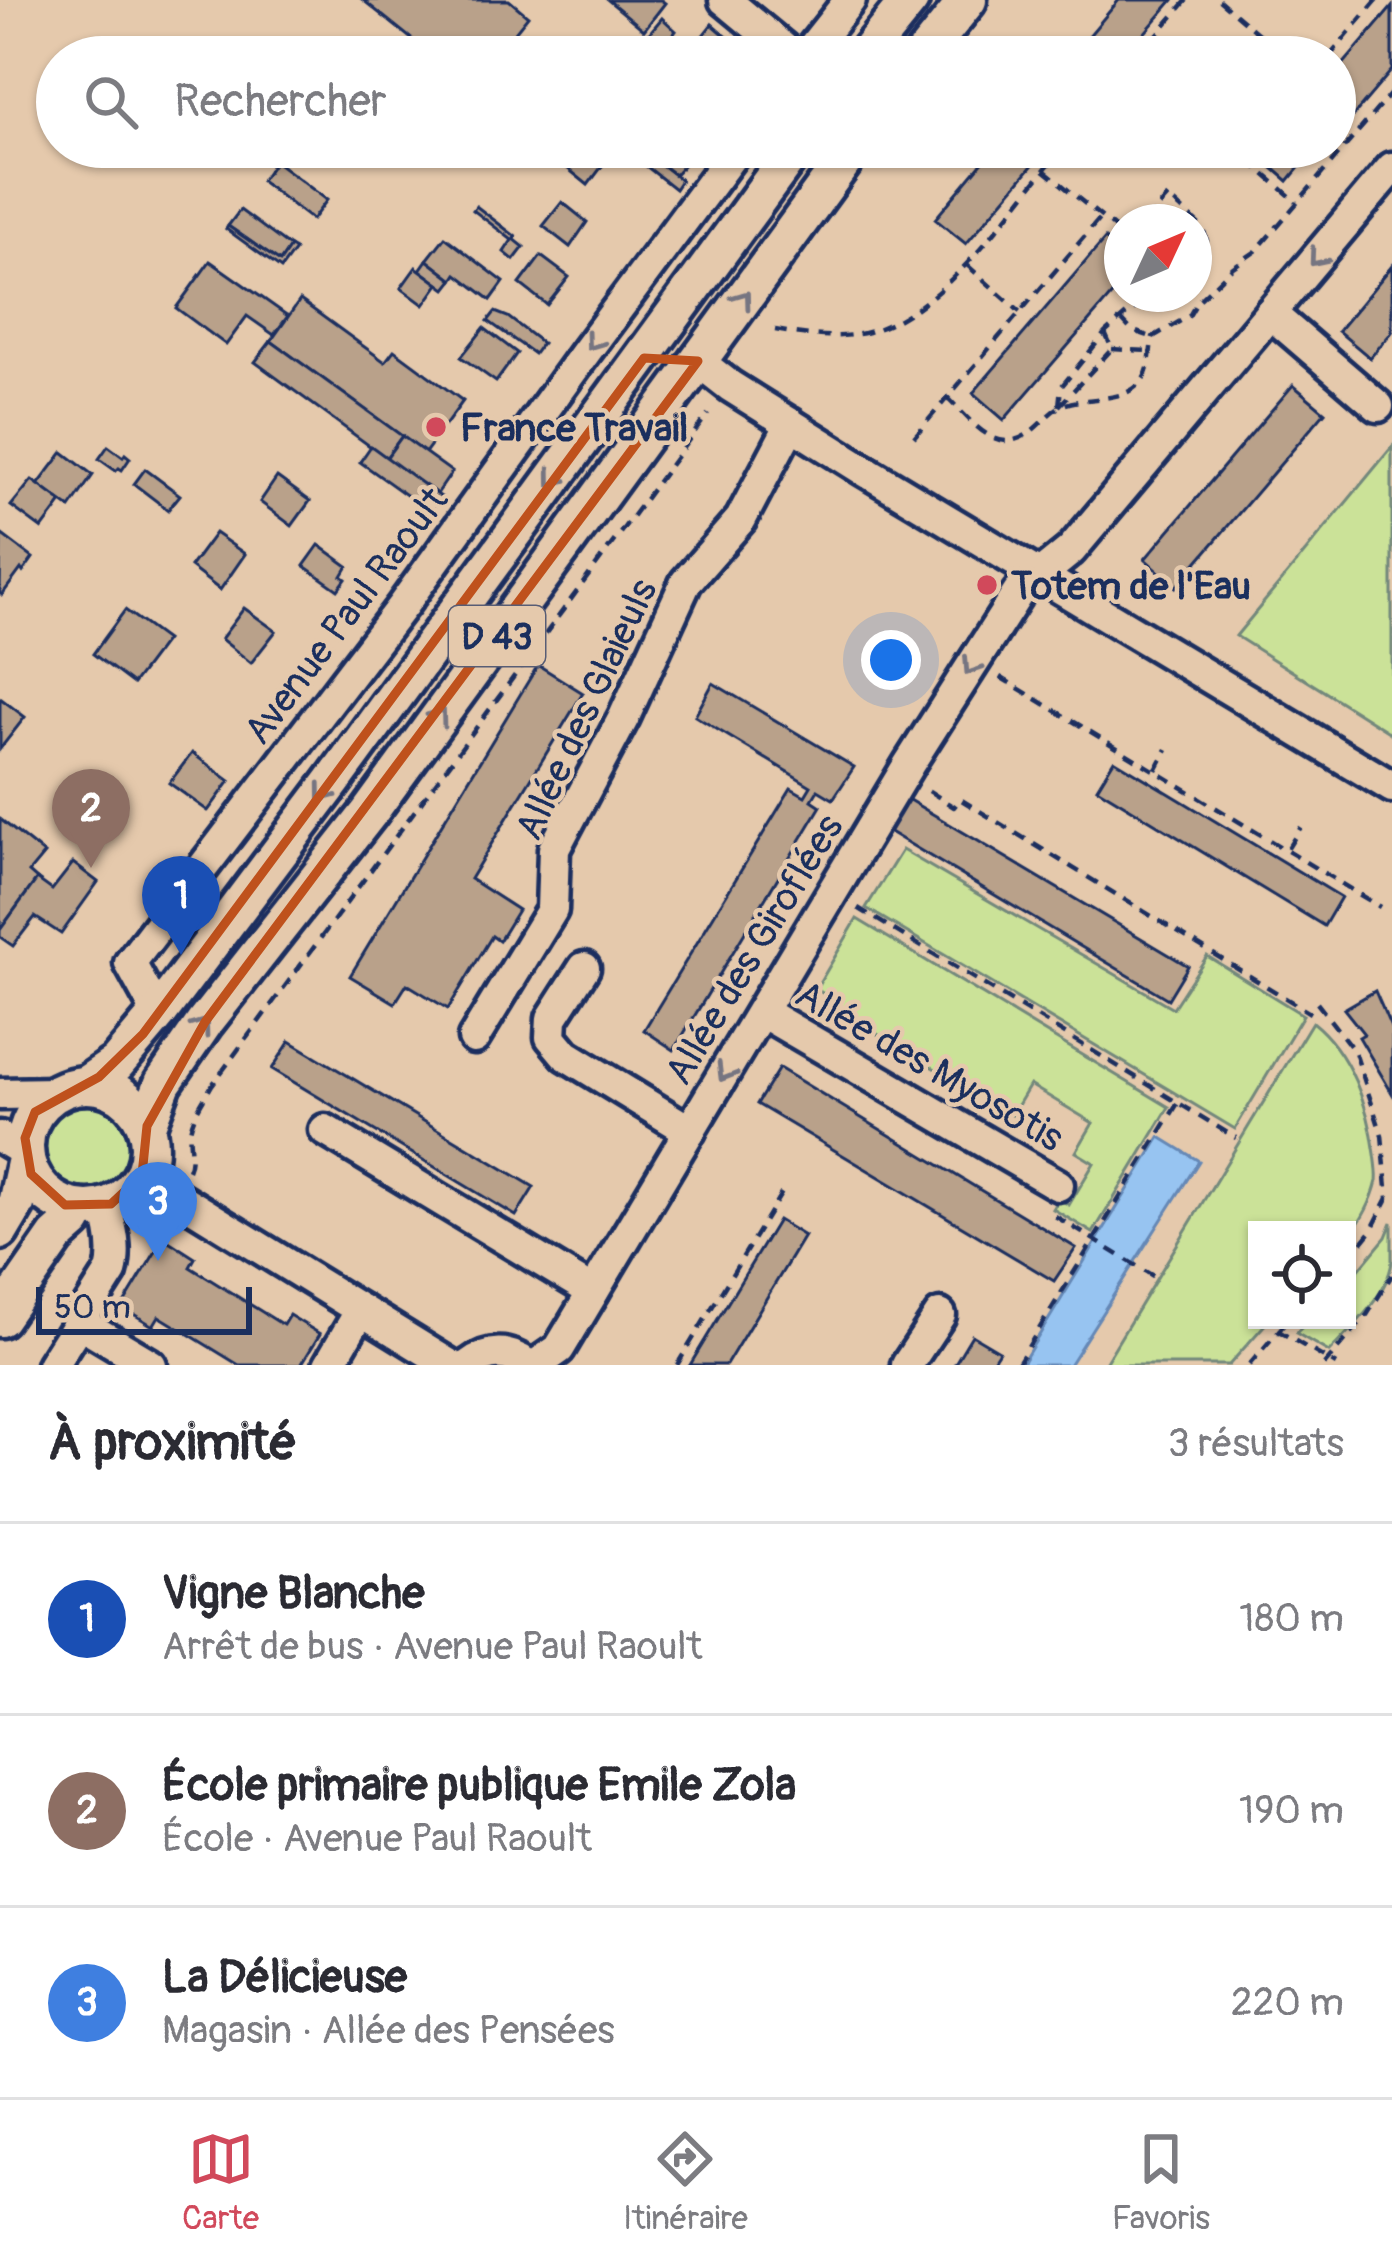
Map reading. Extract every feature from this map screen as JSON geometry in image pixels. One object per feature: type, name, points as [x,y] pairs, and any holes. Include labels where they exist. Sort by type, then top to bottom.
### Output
[{"type":"main road","points":[[881,36],[910,0]]},
{"type":"main road","points":[[939,36],[968,0]]},
{"type":"main road","name":"D 43","points":[[70,1089],[116,1064],[158,1014],[781,168]]},
{"type":"main road","name":"D 43","points":[[146,1127],[164,1083],[205,1022],[368,813],[835,168]]},
{"type":"main road","points":[[644,358],[698,361],[687,300]]},
{"type":"main road","points":[[0,1231],[16,1204],[17,1150],[35,1112],[70,1089],[101,1086],[116,1092],[139,1113],[149,1152],[142,1175],[129,1192],[92,1208],[56,1237],[0,1318]]},
{"type":"main road","points":[[17,1150],[40,1187],[65,1205],[92,1208]]},
{"type":"street","points":[[725,0],[769,36]]},
{"type":"street","points":[[822,36],[850,0]]},
{"type":"street","name":"Avenue Paul Raoult","points":[[158,1014],[130,963],[404,605],[722,168]]},
{"type":"street","name":"Allée des Giroflées","points":[[532,1365],[559,1348],[902,775],[1018,593],[1071,550],[1392,168]]},
{"type":"street","points":[[1270,313],[1378,406]]},
{"type":"street","points":[[698,361],[791,424],[1392,787]]},
{"type":"street","name":"Allée des Glaieuls","points":[[474,1038],[552,910],[554,849],[686,582],[741,519],[791,424]]},
{"type":"street","points":[[584,968],[552,1018],[551,1037],[566,1055],[690,1131]]},
{"type":"street","name":"Allée des Myosotis","points":[[762,1012],[1058,1185]]},
{"type":"street","points":[[0,1094],[70,1089]]},
{"type":"street","points":[[325,1130],[593,1292]]},
{"type":"street","points":[[142,1175],[449,1365]]},
{"type":"street","points":[[52,1365],[114,1262],[112,1227],[92,1208]]},
{"type":"street","points":[[329,1365],[361,1310]]},
{"type":"street","points":[[907,1365],[940,1315]]},
{"type":"street","points":[[79,1322],[151,1365]]},
{"type":"street","points":[[470,1365],[484,1355],[499,1353],[532,1365]]},
{"type":"path","points":[[1156,36],[1186,0]]},
{"type":"path","points":[[1220,0],[1258,35]]},
{"type":"path","points":[[1347,36],[1377,0]]},
{"type":"path","points":[[1356,134],[1392,92]]},
{"type":"path","points":[[1257,168],[1297,202]]},
{"type":"path","points":[[1212,287],[1256,251],[1326,168]]},
{"type":"path","points":[[775,330],[812,336],[867,332],[907,314],[967,265],[1044,170],[1104,219]]},
{"type":"path","points":[[914,437],[1101,217]]},
{"type":"path","points":[[967,265],[1020,312]]},
{"type":"path","points":[[1060,406],[1061,387],[1129,312]]},
{"type":"path","points":[[1060,406],[1124,394],[1139,385],[1149,368],[1153,337],[1191,312]]},
{"type":"path","points":[[1121,319],[1131,329],[1153,337]]},
{"type":"path","points":[[1105,333],[1112,349]]},
{"type":"path","points":[[947,397],[988,436],[1004,441],[1020,438],[1043,423],[1112,349]]},
{"type":"path","points":[[1112,349],[1149,351]]},
{"type":"path","points":[[182,1180],[192,1162],[190,1131],[195,1114],[212,1085],[708,414]]},
{"type":"path","points":[[974,662],[1380,907]]},
{"type":"path","points":[[1155,771],[1167,748]]},
{"type":"path","points":[[902,775],[954,807],[960,799],[1310,1013]]},
{"type":"path","points":[[1287,850],[1301,827]]},
{"type":"path","points":[[832,892],[1236,1138]]},
{"type":"path","points":[[1317,1003],[1355,1052],[1382,1135],[1388,1198],[1356,1251]]},
{"type":"path","points":[[1017,1365],[1178,1103]]},
{"type":"path","points":[[677,1365],[784,1189]]},
{"type":"path","points":[[1094,1240],[1153,1276]]},
{"type":"path","points":[[1249,1365],[1277,1330],[1330,1364],[1332,1354],[1392,1275]]},
{"type":"highlighted area","points":[[644,358],[698,361],[205,1022],[147,1126],[142,1175],[111,1204],[65,1205],[31,1174],[25,1138],[35,1112],[99,1077],[143,1034]]},
{"type":"green space","points":[[1392,447],[1392,734],[1236,636]]},
{"type":"green space","points":[[902,850],[1173,1008],[1207,956],[1303,1015],[1235,1129],[866,908]]},
{"type":"green space","points":[[857,919],[1169,1107],[1093,1233],[1053,1209],[1059,1199],[1069,1205],[1094,1163],[1076,1152],[1093,1123],[1030,1085],[1012,1115],[829,1005],[832,999],[816,989]]},
{"type":"green space","points":[[1312,1022],[1347,1065],[1368,1118],[1377,1178],[1361,1219],[1356,1226],[1356,1221],[1248,1221],[1248,1329],[1261,1329],[1229,1365],[1104,1365]]},
{"type":"green space","points":[[87,1104],[103,1107],[117,1117],[127,1131],[127,1163],[117,1177],[103,1187],[87,1190],[71,1187],[57,1177],[47,1163],[44,1147],[47,1131],[57,1117],[71,1107]]},
{"type":"green space","points":[[1392,1222],[1389,1275],[1356,1323],[1356,1273],[1386,1237]]},
{"type":"green space","points":[[1300,1329],[1350,1329],[1329,1352],[1296,1333]]},
{"type":"water","points":[[1160,1137],[1199,1161],[1069,1365],[1021,1365]]},
{"type":"building","points":[[363,0],[509,0],[528,16],[512,36],[408,36]]},
{"type":"building","points":[[608,0],[661,0],[665,3],[644,30]]},
{"type":"building","points":[[1119,0],[1173,0],[1142,36],[1089,36]]},
{"type":"building","points":[[1392,7],[1392,70],[1356,112],[1356,49]]},
{"type":"building","points":[[662,18],[676,31],[672,36],[647,36]]},
{"type":"building","points":[[712,24],[726,36],[703,36]]},
{"type":"building","points":[[270,168],[284,168],[327,200],[312,220],[261,181]]},
{"type":"building","points":[[567,168],[601,168],[588,185]]},
{"type":"building","points":[[648,168],[666,168],[681,180],[675,189]]},
{"type":"building","points":[[978,168],[1030,168],[966,244],[935,219]]},
{"type":"building","points":[[1273,168],[1299,168],[1288,181]]},
{"type":"building","points":[[562,202],[587,222],[570,247],[543,226]]},
{"type":"building","points":[[476,206],[524,247],[514,260],[504,252],[512,240],[473,210]]},
{"type":"building","points":[[240,210],[290,247],[280,262],[228,226]]},
{"type":"building","points":[[228,226],[280,262],[290,247],[295,250],[281,269]]},
{"type":"building","points":[[445,237],[504,282],[491,300],[457,274],[453,280],[427,260]]},
{"type":"building","points":[[1104,240],[1104,304],[1004,420],[973,393]]},
{"type":"building","points":[[541,256],[569,277],[547,305],[520,284]]},
{"type":"building","points":[[427,260],[453,280],[446,289],[420,270]]},
{"type":"building","points":[[210,261],[288,316],[274,335],[247,316],[226,345],[176,308]]},
{"type":"building","points":[[1392,266],[1392,332],[1370,358],[1338,331]]},
{"type":"building","points":[[416,267],[439,284],[424,305],[401,288]]},
{"type":"building","points":[[300,300],[385,362],[394,350],[463,401],[425,453],[271,341]]},
{"type":"building","points":[[495,312],[542,343],[534,354],[488,321]]},
{"type":"building","points":[[484,328],[517,353],[496,382],[461,357]]},
{"type":"building","points":[[271,341],[402,436],[386,458],[255,362]]},
{"type":"building","points":[[1293,385],[1325,412],[1176,587],[1145,559]]},
{"type":"building","points":[[402,436],[452,472],[437,494],[386,458]]},
{"type":"building","points":[[108,446],[130,458],[122,470],[99,459]]},
{"type":"building","points":[[371,446],[441,497],[430,512],[360,462]]},
{"type":"building","points":[[63,452],[93,475],[70,508],[38,485]]},
{"type":"building","points":[[145,469],[180,495],[168,510],[134,484]]},
{"type":"building","points":[[277,477],[310,501],[292,526],[260,502]]},
{"type":"building","points":[[32,480],[62,502],[42,529],[11,506]]},
{"type":"building","points":[[215,533],[245,554],[220,590],[190,567]]},
{"type":"building","points":[[1,534],[33,558],[2,595],[0,593]]},
{"type":"building","points":[[319,545],[348,566],[338,590],[304,566]]},
{"type":"building","points":[[244,608],[276,631],[251,663],[221,639]]},
{"type":"building","points":[[125,610],[166,640],[133,684],[93,654]]},
{"type":"building","points":[[538,665],[583,693],[470,879],[518,910],[499,941],[492,936],[448,1009],[407,984],[395,1003],[350,976]]},
{"type":"building","points":[[713,683],[854,767],[833,799],[818,790],[812,800],[821,806],[674,1050],[644,1030],[791,788],[805,796],[811,786],[695,716]]},
{"type":"building","points":[[0,698],[25,717],[0,749]]},
{"type":"building","points":[[192,753],[230,781],[208,811],[169,783]]},
{"type":"building","points":[[1114,760],[1341,897],[1324,926],[1097,788]]},
{"type":"building","points":[[904,797],[1188,966],[1168,999],[883,828]]},
{"type":"building","points":[[0,819],[44,854],[29,872],[37,879],[0,930]]},
{"type":"building","points":[[73,863],[98,882],[61,934],[35,917],[13,946],[0,937],[0,930],[37,879],[52,890]]},
{"type":"building","points":[[1375,991],[1392,1030],[1392,1093],[1359,1037],[1364,1034],[1344,1009]]},
{"type":"building","points":[[290,1041],[534,1187],[516,1216],[272,1069]]},
{"type":"building","points":[[779,1068],[1076,1248],[1054,1281],[757,1104]]},
{"type":"building","points":[[778,1220],[804,1236],[726,1365],[690,1365]]},
{"type":"building","points":[[164,1238],[195,1258],[190,1267],[283,1325],[289,1315],[320,1334],[301,1365],[239,1365],[159,1316],[153,1326],[122,1307]]},
{"type":"building","points":[[972,1335],[999,1351],[990,1365],[954,1365]]},
{"type":"place","name":"France Travail","points":[[436,427]]},
{"type":"place","name":"Totem de l'Eau","points":[[987,585]]},
{"type":"place","name":"École primaire publique Emile Zola","points":[[91,868]]},
{"type":"place","name":"Vigne Blanche","points":[[181,955]]},
{"type":"place","name":"La Délicieuse","points":[[158,1261]]}]
